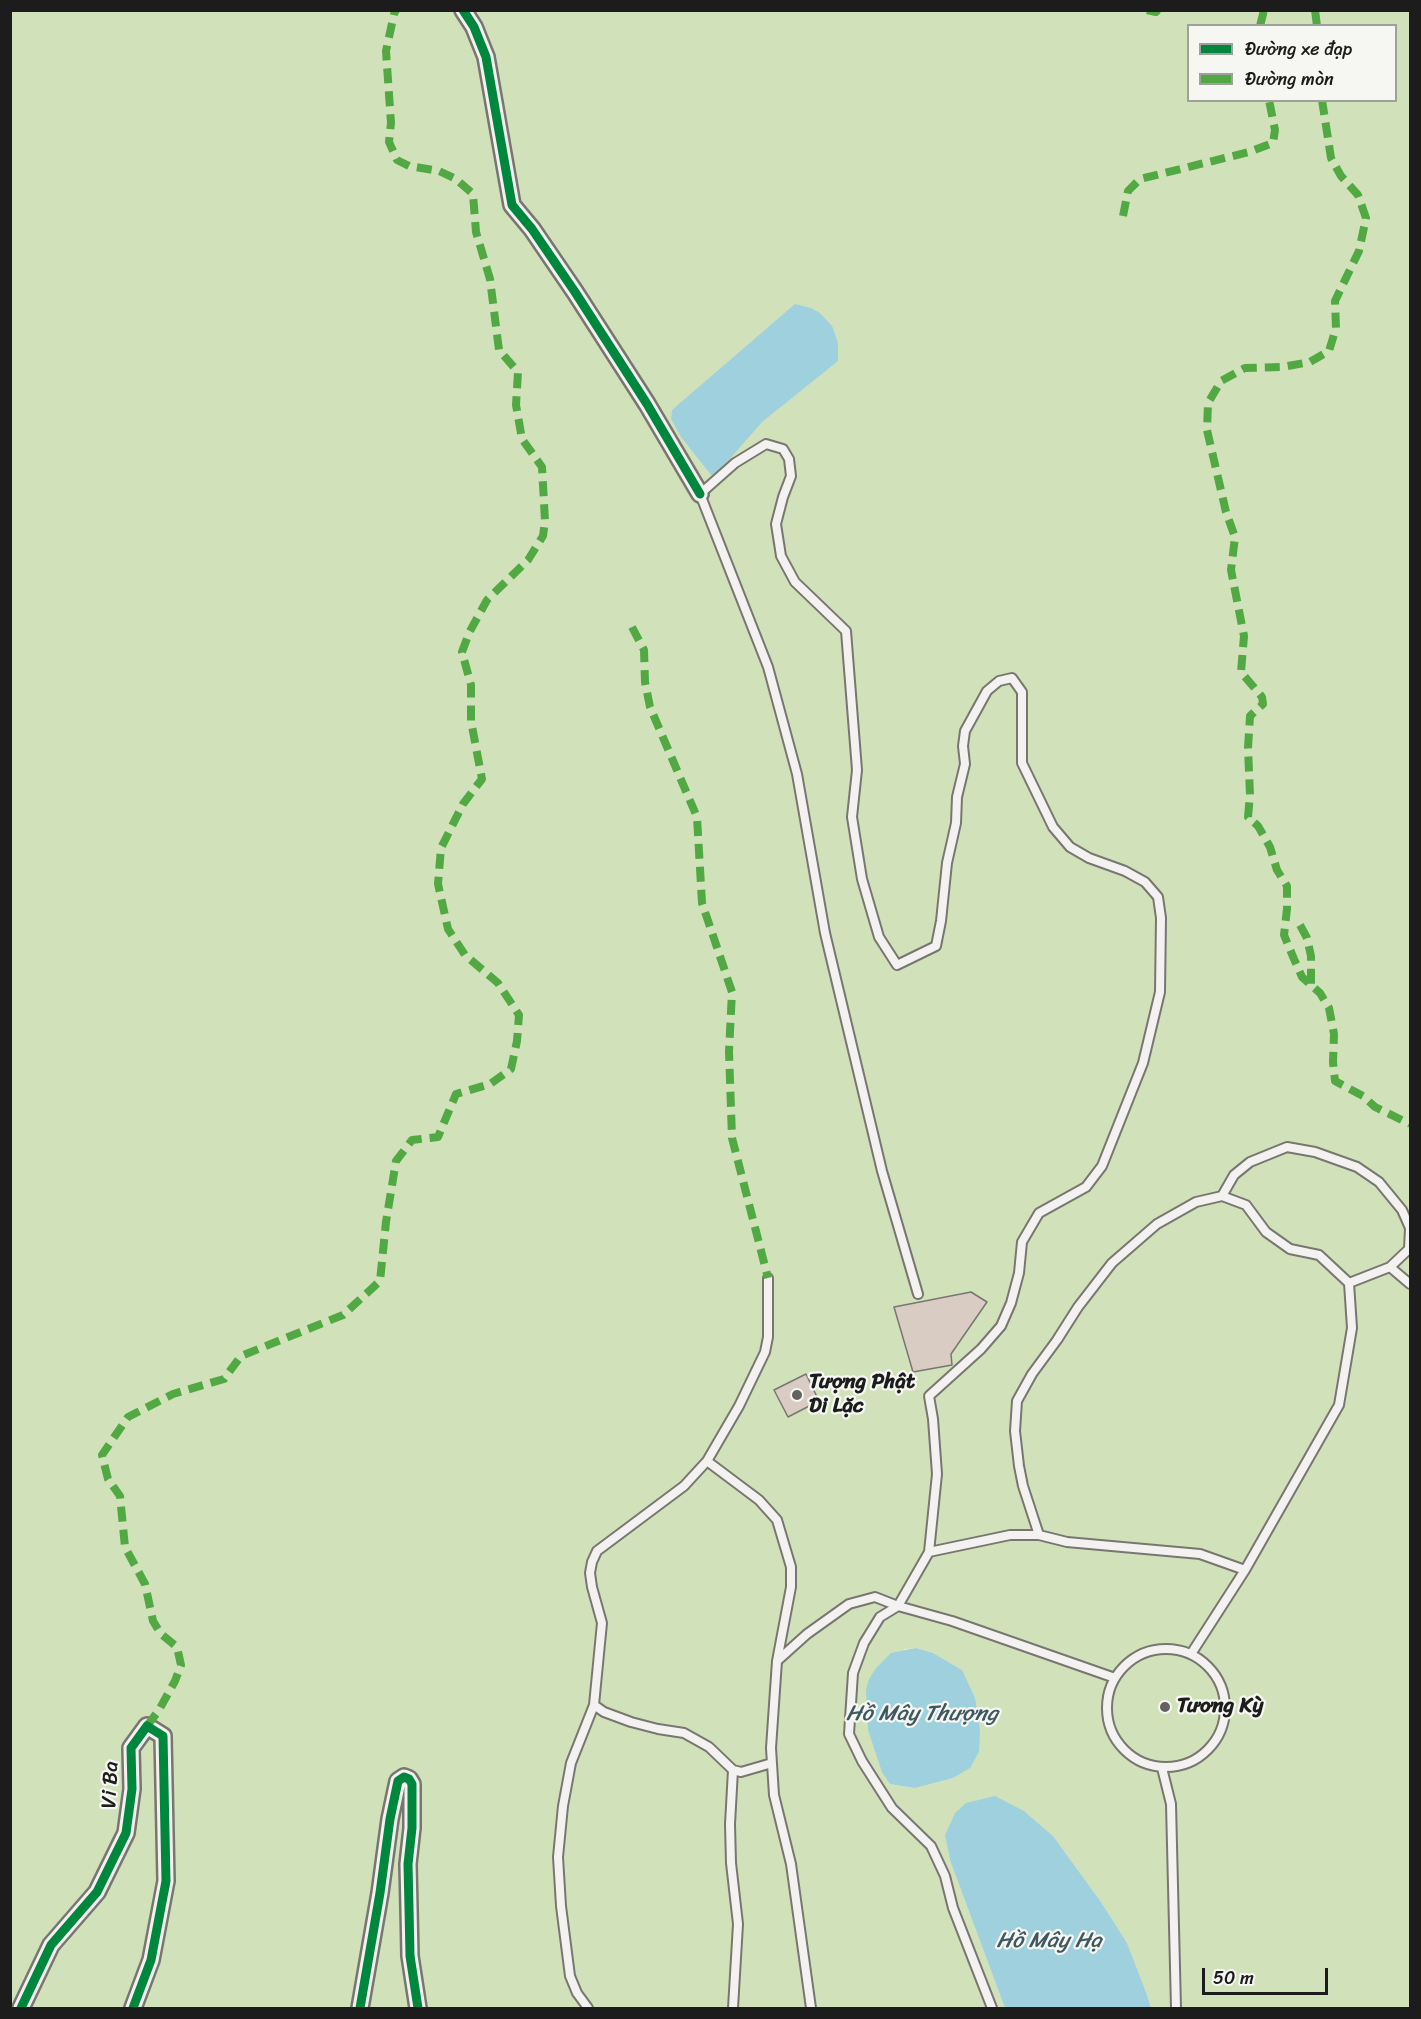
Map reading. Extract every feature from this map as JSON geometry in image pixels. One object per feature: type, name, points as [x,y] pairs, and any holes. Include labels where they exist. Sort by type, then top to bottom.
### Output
[{"type":"street","points":[[463,10],[474,27],[486,57],[512,205],[532,229],[575,292],[647,404],[700,494]]},
{"type":"street","name":"Vi Ba","points":[[21,2008],[51,1945],[97,1892],[126,1833],[132,1789],[131,1748],[147,1726],[163,1736],[166,1881],[151,1960],[133,2008]]},
{"type":"street","points":[[360,2008],[390,1819],[398,1781],[404,1777],[412,1784],[412,1828],[408,1864],[410,1956],[415,2003],[418,2008]]},
{"type":"lane","points":[[918,1294],[882,1171],[833,967],[797,774],[768,667],[700,494],[735,463],[766,444],[783,449],[789,459],[791,476],[776,524],[781,556],[795,582],[846,631],[857,770],[852,817],[862,879],[879,937],[897,964],[936,946],[947,863],[956,823],[957,797],[965,764],[963,746],[965,731],[987,691],[999,681],[1012,678],[1022,692],[1022,763],[1053,827],[1070,847],[1089,858],[1145,882],[1158,897],[1161,918],[1160,992],[1143,1063],[1102,1166],[1086,1187],[1039,1213],[1022,1242],[1016,1283],[1011,1303],[1001,1326],[981,1349],[928,1396],[937,1474],[929,1552],[898,1606],[880,1617],[864,1643],[853,1674],[849,1734],[862,1761],[892,1808],[931,1846],[945,1876],[953,1908],[992,2008]]},
{"type":"lane","points":[[1222,1196],[1234,1175],[1250,1162],[1287,1147],[1315,1152],[1357,1167],[1379,1182],[1402,1210],[1410,1228],[1409,1249],[1390,1267],[1349,1283]]},
{"type":"lane","points":[[1039,1535],[1019,1466],[1015,1431],[1017,1401],[1032,1374],[1078,1307],[1112,1263],[1157,1224],[1196,1202],[1222,1196],[1246,1205],[1266,1232],[1290,1249],[1319,1255],[1349,1283],[1352,1328],[1339,1405],[1245,1570],[1191,1654]]},
{"type":"lane","points":[[1390,1267],[1410,1284]]},
{"type":"lane","points":[[588,2008],[577,1994],[570,1976],[561,1906],[558,1857],[563,1806],[571,1763],[594,1705],[602,1623],[592,1587],[590,1573],[592,1562],[597,1551],[684,1486],[707,1461],[739,1406],[765,1352],[768,1337],[768,1278]]},
{"type":"lane","points":[[707,1461],[759,1500],[777,1520],[791,1567],[791,1587],[777,1661],[771,1748],[774,1795],[790,1864],[811,2008]]},
{"type":"lane","points":[[929,1552],[1010,1536],[1039,1535],[1067,1542],[1200,1554],[1245,1570]]},
{"type":"lane","points":[[777,1661],[807,1634],[849,1604],[875,1597],[952,1621],[1115,1678]]},
{"type":"lane","points":[[1157,1650],[1174,1650],[1191,1654],[1208,1666],[1220,1683],[1226,1702],[1224,1723],[1216,1742],[1202,1756],[1183,1766],[1162,1768],[1143,1763],[1126,1752],[1113,1736],[1107,1717],[1108,1697],[1115,1678],[1126,1665],[1140,1655],[1157,1650]]},
{"type":"lane","points":[[594,1705],[604,1712],[631,1722],[658,1730],[684,1733],[709,1747],[733,1770],[741,1772],[772,1763]]},
{"type":"lane","points":[[1162,1768],[1171,1803],[1176,2008]]},
{"type":"lane","points":[[733,1770],[730,1834],[738,1924],[733,2008]]},
{"type":"green space","points":[[11,11],[1410,11],[1410,2008],[1151,2008],[1127,1943],[1101,1902],[1053,1836],[1024,1811],[951,1863],[1005,2008],[11,2008]],"holes":[[[917,1648],[933,1653],[962,1670],[953,1778],[915,1788],[890,1784],[904,1649]]]},
{"type":"water","points":[[795,304],[820,313],[832,326],[838,343],[838,361],[762,422],[712,476],[681,437],[671,419],[672,410]]},
{"type":"water","name":"Hồ Mây Thượng","points":[[916,1648],[933,1653],[962,1670],[975,1698],[980,1730],[979,1752],[970,1768],[953,1778],[915,1788],[890,1784],[882,1772],[868,1730],[866,1690],[869,1679],[876,1668],[891,1653]]},
{"type":"water","name":"Hồ Mây Hạ","points":[[995,1796],[1024,1811],[1053,1836],[1101,1902],[1127,1943],[1151,2008],[1005,2008],[951,1863],[945,1835],[955,1813],[966,1803]]},
{"type":"building","points":[[971,1292],[987,1302],[951,1354],[952,1365],[913,1372],[894,1307]]},
{"type":"building","name":"Tượng Phật Di Lặc","points":[[806,1374],[819,1401],[788,1417],[774,1390]]},
{"type":"marked path","points":[[147,1726],[159,1710],[181,1665],[177,1647],[161,1634],[153,1621],[145,1584],[125,1547],[120,1496],[108,1479],[102,1455],[128,1417],[173,1394],[224,1379],[241,1356],[343,1315],[380,1281],[386,1222],[396,1161],[412,1140],[438,1137],[456,1094],[490,1084],[511,1069],[517,1041],[519,1015],[498,983],[465,955],[448,929],[438,884],[441,848],[463,804],[482,779],[471,721],[471,685],[462,652],[469,633],[487,600],[528,560],[543,536],[545,521],[542,467],[522,439],[516,405],[518,372],[499,350],[490,279],[476,232],[473,194],[456,179],[439,171],[409,166],[397,160],[389,142],[391,123],[386,51],[396,10]]},
{"type":"marked path","points":[[1147,10],[1156,12],[1158,10]]},
{"type":"marked path","points":[[1260,24],[1264,10]]},
{"type":"marked path","points":[[1315,10],[1317,24]]},
{"type":"marked path","points":[[1123,216],[1128,191],[1140,179],[1249,152],[1273,143],[1275,130],[1269,102]]},
{"type":"marked path","points":[[1322,102],[1331,158],[1341,176],[1358,195],[1366,218],[1359,251],[1335,301],[1336,328],[1329,351],[1310,362],[1282,367],[1245,368],[1221,381],[1208,403],[1207,430],[1226,512],[1235,537],[1231,570],[1244,636],[1241,672],[1262,697],[1263,704],[1250,716],[1248,817],[1258,826],[1270,847],[1277,870],[1287,886],[1284,935],[1294,959],[1302,977],[1320,993],[1329,1008],[1334,1034],[1335,1081],[1363,1096],[1375,1107],[1410,1124]]},
{"type":"marked path","points":[[632,627],[644,650],[645,682],[650,707],[697,817],[702,903],[732,992],[729,1051],[732,1138],[768,1278]]},
{"type":"marked path","points":[[1300,925],[1307,938],[1311,956],[1311,985]]},
{"type":"cycle path","points":[[463,10],[474,27],[486,57],[512,205],[532,229],[575,292],[647,404],[700,494]]},
{"type":"cycle path","points":[[21,2008],[51,1945],[97,1892],[126,1833],[132,1789],[131,1748],[147,1726],[163,1736],[166,1881],[151,1960],[133,2008]]},
{"type":"cycle path","points":[[360,2008],[390,1819],[398,1781],[404,1777],[412,1784],[412,1828],[408,1864],[410,1956],[418,2008]]},
{"type":"place","name":"Tượng Phật Di Lặc","points":[[797,1395]]},
{"type":"place","name":"Tương Kỳ","points":[[1165,1707]]}]
